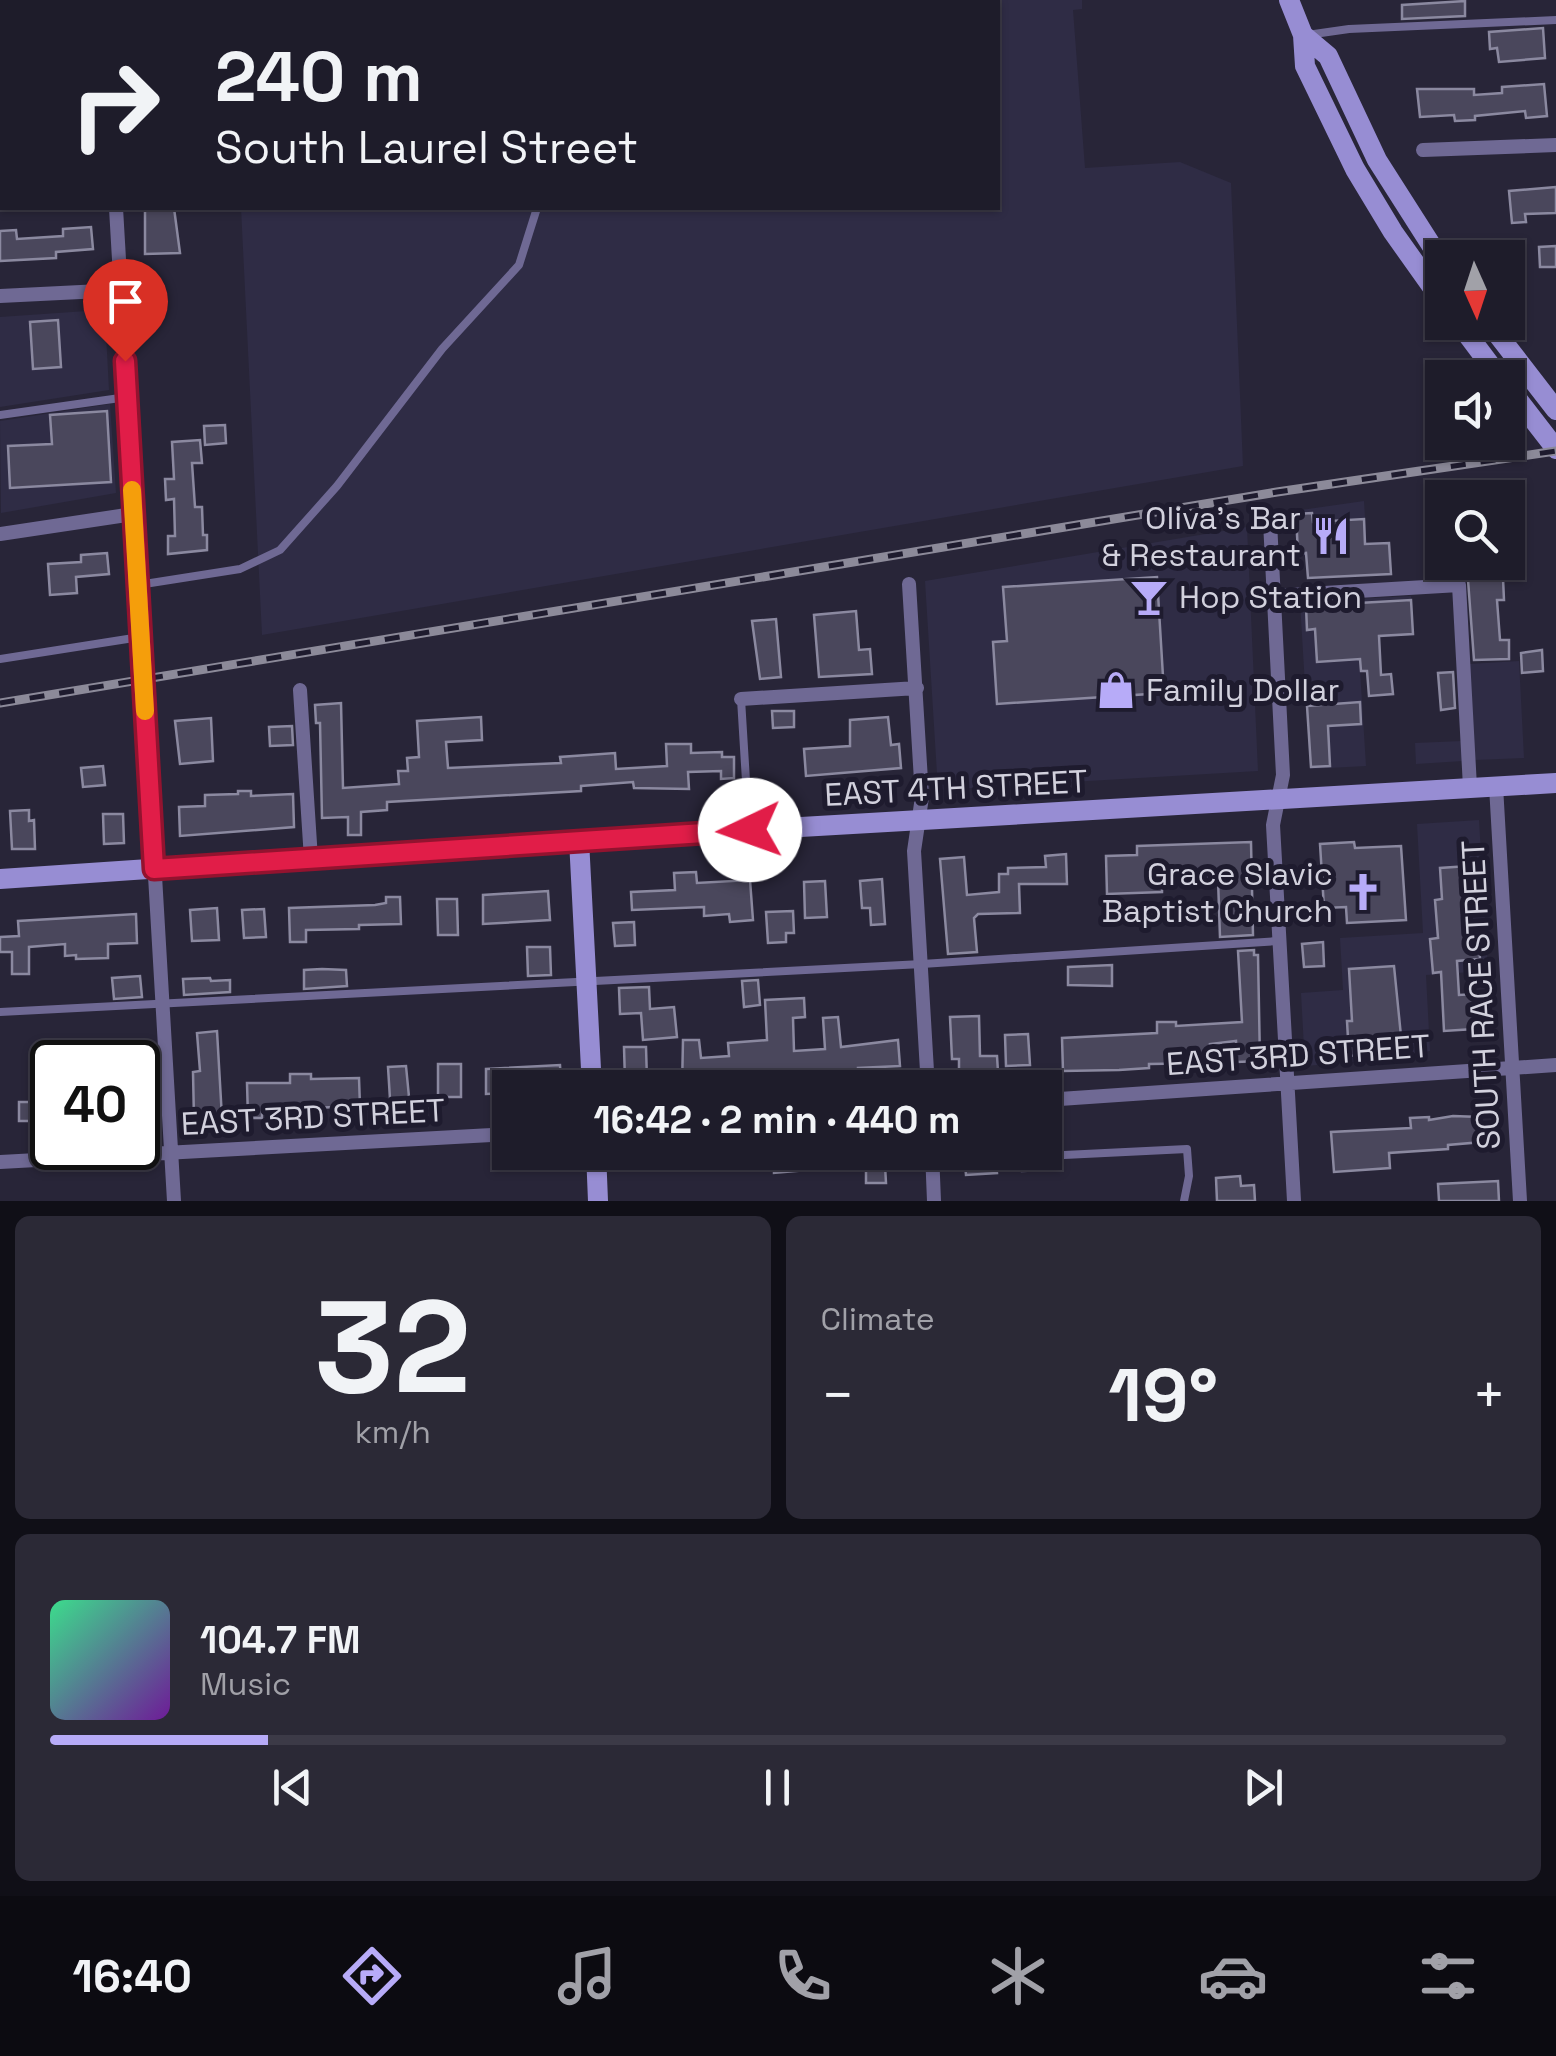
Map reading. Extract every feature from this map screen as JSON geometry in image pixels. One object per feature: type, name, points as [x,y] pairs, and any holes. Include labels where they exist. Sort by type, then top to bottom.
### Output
[{"type":"street","points":[[1289,0],[1303,36],[1305,66],[1355,170],[1425,277]]},
{"type":"street","points":[[1303,36],[1328,56],[1377,160],[1428,240]]},
{"type":"street","points":[[1423,150],[1556,145]]},
{"type":"street","points":[[116,210],[174,1201]]},
{"type":"street","points":[[0,296],[120,290]]},
{"type":"street","points":[[1502,340],[1556,410]]},
{"type":"street","points":[[1525,409],[1556,449]]},
{"type":"street","points":[[0,534],[133,514]]},
{"type":"street","points":[[1270,522],[1282,772],[1273,825],[1294,1201]]},
{"type":"street","points":[[909,584],[922,794],[914,852],[927,1070]]},
{"type":"street","points":[[1274,596],[1459,585],[1470,787]]},
{"type":"street","points":[[742,699],[916,688]]},
{"type":"street","points":[[300,690],[311,858]]},
{"type":"street","name":"EAST 4TH STREET","points":[[0,879],[579,840],[1556,783]]},
{"type":"street","name":"SOUTH RACE STREET","points":[[1496,786],[1520,1201]]},
{"type":"street","points":[[579,840],[591,1070]]},
{"type":"street","name":"EAST 3RD STREET","points":[[1062,1099],[1556,1065]]},
{"type":"street","name":"EAST 3RD STREET","points":[[0,1162],[492,1135]]},
{"type":"street","points":[[597,1170],[598,1201]]},
{"type":"street","points":[[933,1170],[934,1201]]},
{"type":"lane","points":[[1303,36],[1349,29],[1556,20]]},
{"type":"lane","points":[[137,585],[240,569],[280,550],[337,486],[442,349],[520,264],[537,210]]},
{"type":"lane","points":[[0,416],[128,397]]},
{"type":"lane","points":[[0,659],[140,637]]},
{"type":"lane","points":[[742,699],[750,830]]},
{"type":"lane","points":[[0,1012],[922,964],[1279,941]]},
{"type":"lane","points":[[1064,1156],[1188,1149],[1189,1176],[1184,1201]]},
{"type":"shaded area","points":[[1000,0],[1082,0],[1082,9],[1073,10],[1085,168],[1180,162],[1231,183],[1243,466],[262,635],[241,210],[1000,210]]},
{"type":"shaded area","points":[[101,310],[105,315],[109,390],[0,407],[0,317]]},
{"type":"shaded area","points":[[110,404],[116,493],[1,513],[0,421]]},
{"type":"shaded area","name":"Oliva's Bar & Restaurant","points":[[1364,501],[1367,551],[1297,556],[1294,511]]},
{"type":"shaded area","points":[[1247,527],[1258,771],[938,790],[925,581]]},
{"type":"shaded area","points":[[1411,596],[1413,633],[1358,638],[1366,766],[1310,769],[1300,602]]},
{"type":"shaded area","points":[[1519,661],[1524,758],[1475,760],[1469,664]]},
{"type":"shaded area","points":[[1462,741],[1463,761],[1416,764],[1415,743]]},
{"type":"shaded area","points":[[1479,820],[1488,971],[1426,975],[1430,1051],[1305,1066],[1301,993],[1343,990],[1340,938],[1423,933],[1417,824]]},
{"type":"building","points":[[1465,1],[1465,16],[1402,19],[1402,5]]},
{"type":"building","points":[[1543,28],[1545,58],[1499,62],[1497,48],[1490,49],[1489,32]]},
{"type":"building","points":[[1544,84],[1547,116],[1526,118],[1525,111],[1475,116],[1475,120],[1455,121],[1454,115],[1420,117],[1417,89],[1474,89],[1474,95],[1502,93],[1502,87]]},
{"type":"building","points":[[1556,187],[1556,213],[1525,214],[1526,222],[1512,223],[1509,191]]},
{"type":"building","points":[[145,210],[174,210],[180,253],[145,254]]},
{"type":"building","points":[[91,227],[93,249],[56,252],[56,258],[0,261],[0,231],[16,230],[17,239],[63,236],[63,229]]},
{"type":"building","points":[[1556,246],[1556,267],[1540,267],[1539,247]]},
{"type":"building","points":[[58,320],[61,367],[33,369],[30,322]]},
{"type":"building","points":[[107,411],[111,482],[10,488],[8,446],[52,444],[50,415]]},
{"type":"building","points":[[225,425],[226,443],[205,445],[204,426]]},
{"type":"building","points":[[200,440],[202,463],[192,463],[195,507],[202,507],[207,550],[168,554],[168,536],[175,536],[174,499],[166,500],[165,479],[174,479],[172,442]]},
{"type":"building","points":[[1312,513],[1313,522],[1364,519],[1365,544],[1389,543],[1391,574],[1308,578],[1306,553],[1298,554],[1296,514]]},
{"type":"building","points":[[107,553],[109,574],[76,577],[77,593],[50,595],[48,564],[81,562],[81,555]]},
{"type":"building","points":[[1157,577],[1164,693],[997,704],[993,642],[1007,641],[1003,587]]},
{"type":"building","points":[[1468,580],[1503,580],[1504,600],[1497,600],[1500,640],[1509,640],[1509,659],[1474,660]]},
{"type":"building","points":[[1411,600],[1413,634],[1379,636],[1381,675],[1391,674],[1393,694],[1369,696],[1367,671],[1361,671],[1360,659],[1317,662],[1315,629],[1307,630],[1306,606]]},
{"type":"building","points":[[856,611],[859,650],[870,649],[872,674],[819,677],[814,615]]},
{"type":"building","points":[[776,619],[781,677],[760,679],[752,621]]},
{"type":"building","points":[[1542,650],[1543,671],[1522,673],[1521,653]]},
{"type":"building","points":[[1453,672],[1455,708],[1441,710],[1438,673]]},
{"type":"building","points":[[1360,702],[1361,724],[1328,726],[1330,766],[1311,767],[1307,706]]},
{"type":"building","points":[[341,703],[343,788],[399,784],[398,771],[408,771],[407,758],[419,757],[417,721],[481,717],[482,740],[446,742],[448,768],[561,763],[560,757],[615,753],[616,769],[667,766],[666,744],[691,744],[691,753],[722,752],[722,757],[734,757],[734,778],[721,779],[721,771],[688,772],[689,789],[634,788],[633,782],[581,786],[581,791],[387,802],[387,810],[361,812],[361,835],[348,835],[348,817],[322,818],[320,723],[316,723],[315,705]]},
{"type":"building","points":[[772,711],[794,711],[794,727],[773,728]]},
{"type":"building","points":[[888,717],[891,745],[899,744],[901,768],[806,776],[804,749],[850,746],[850,720]]},
{"type":"building","points":[[211,718],[213,761],[180,764],[175,721]]},
{"type":"building","points":[[292,726],[293,745],[270,746],[269,727]]},
{"type":"building","points":[[103,766],[105,785],[83,787],[81,768]]},
{"type":"building","points":[[251,791],[251,796],[293,794],[294,827],[180,836],[179,807],[205,806],[205,795]]},
{"type":"building","points":[[29,810],[29,821],[34,820],[35,849],[12,849],[10,811]]},
{"type":"building","points":[[103,814],[123,814],[124,843],[104,844]]},
{"type":"building","points":[[1251,842],[1253,935],[1220,937],[1218,879],[1162,881],[1162,892],[1107,894],[1106,856],[1137,855],[1137,846]]},
{"type":"building","name":"Grace Slavic Baptist Church","points":[[1354,842],[1355,848],[1401,846],[1406,920],[1347,923],[1346,907],[1324,908],[1320,844]]},
{"type":"building","points":[[1066,854],[1067,884],[1019,884],[1020,913],[978,914],[974,918],[977,952],[948,954],[940,859],[964,857],[967,895],[999,892],[999,874],[1008,874],[1008,868],[1046,867],[1045,856]]},
{"type":"building","points":[[1468,866],[1467,931],[1469,940],[1479,940],[1480,959],[1457,961],[1459,995],[1476,994],[1477,1009],[1473,1009],[1474,1029],[1444,1031],[1441,972],[1433,973],[1430,939],[1438,938],[1435,900],[1442,899],[1440,868]]},
{"type":"building","points":[[696,872],[697,883],[750,880],[753,920],[730,922],[729,914],[704,916],[704,907],[632,910],[631,892],[675,890],[674,873]]},
{"type":"building","points":[[882,879],[885,924],[871,925],[870,908],[862,908],[860,881]]},
{"type":"building","points":[[825,881],[827,917],[805,918],[804,882]]},
{"type":"building","points":[[548,891],[550,920],[483,924],[483,895]]},
{"type":"building","points":[[386,897],[400,897],[401,924],[306,930],[306,942],[290,942],[289,908],[375,905],[386,903]]},
{"type":"building","points":[[437,899],[457,899],[458,935],[438,935]]},
{"type":"building","points":[[217,908],[219,940],[192,941],[190,910]]},
{"type":"building","points":[[264,909],[266,937],[244,938],[242,910]]},
{"type":"building","points":[[793,911],[794,933],[786,933],[786,942],[768,943],[766,912]]},
{"type":"building","points":[[136,914],[137,943],[108,944],[108,958],[65,956],[65,944],[29,947],[29,974],[12,974],[12,952],[0,952],[0,937],[19,936],[18,921]]},
{"type":"building","points":[[634,922],[635,945],[615,946],[613,923]]},
{"type":"building","points":[[1323,942],[1324,966],[1304,967],[1302,944]]},
{"type":"building","points":[[527,947],[550,947],[551,975],[528,976]]},
{"type":"building","points":[[1254,950],[1254,955],[1258,955],[1260,1061],[1237,1062],[1236,1041],[1210,1044],[1212,1063],[1063,1071],[1062,1038],[1157,1033],[1157,1022],[1176,1022],[1176,1026],[1242,1022],[1238,951]]},
{"type":"building","points":[[1112,965],[1112,986],[1068,985],[1068,967]]},
{"type":"building","points":[[1394,966],[1401,1036],[1378,1038],[1379,1054],[1349,1056],[1349,969]]},
{"type":"building","points":[[304,970],[346,970],[347,986],[304,989]]},
{"type":"building","points":[[140,976],[142,997],[114,999],[112,978]]},
{"type":"building","points":[[183,979],[230,980],[230,992],[184,995]]},
{"type":"building","points":[[758,980],[760,1005],[744,1007],[742,981]]},
{"type":"building","points":[[649,987],[650,1009],[674,1007],[677,1037],[643,1040],[641,1013],[620,1014],[619,988]]},
{"type":"building","points":[[804,998],[805,1017],[793,1018],[794,1051],[825,1049],[823,1018],[838,1017],[841,1047],[898,1040],[900,1066],[858,1070],[682,1070],[683,1040],[699,1040],[701,1058],[729,1056],[728,1043],[767,1040],[765,1000]]},
{"type":"building","points":[[979,1016],[980,1056],[997,1056],[998,1070],[959,1070],[959,1059],[952,1059],[950,1017]]},
{"type":"building","points":[[217,1031],[222,1118],[194,1120],[193,1072],[200,1071],[197,1033]]},
{"type":"building","points":[[1028,1034],[1030,1065],[1006,1066],[1005,1035]]},
{"type":"building","points":[[624,1047],[646,1047],[647,1070],[625,1070]]},
{"type":"building","points":[[438,1064],[461,1064],[461,1097],[438,1097]]},
{"type":"building","points":[[560,1065],[560,1070],[492,1070],[492,1094],[486,1094],[486,1069]]},
{"type":"building","points":[[406,1066],[409,1097],[390,1099],[388,1067]]},
{"type":"building","points":[[290,1074],[311,1074],[311,1079],[359,1078],[360,1106],[312,1108],[312,1115],[291,1116],[290,1106],[262,1107],[262,1118],[248,1118],[247,1083],[290,1083]]},
{"type":"building","points":[[19,1102],[30,1102],[30,1121],[19,1121]]},
{"type":"building","points":[[1480,1117],[1482,1142],[1389,1153],[1390,1168],[1334,1172],[1331,1132],[1411,1128],[1410,1118]]},
{"type":"building","points":[[866,1170],[885,1170],[886,1183],[866,1183]]},
{"type":"building","points":[[966,1170],[997,1170],[997,1173],[966,1175]]},
{"type":"building","points":[[1240,1176],[1241,1186],[1254,1185],[1255,1201],[1217,1201],[1216,1178]]},
{"type":"building","points":[[1498,1181],[1499,1201],[1439,1201],[1438,1184]]},
{"type":"railway","points":[[0,703],[1277,492],[1556,451]]},
{"type":"slow traffic","points":[[132,490],[145,711]]},
{"type":"place","name":"Oliva's Bar & Restaurant","points":[[1331,536]]},
{"type":"place","name":"Hop Station","points":[[1149,597]]},
{"type":"place","name":"Family Dollar","points":[[1116,690]]},
{"type":"place","name":"Grace Slavic Baptist Church","points":[[1363,892]]},
{"type":"route","points":[[125,361],[154,869],[750,830]]}]
